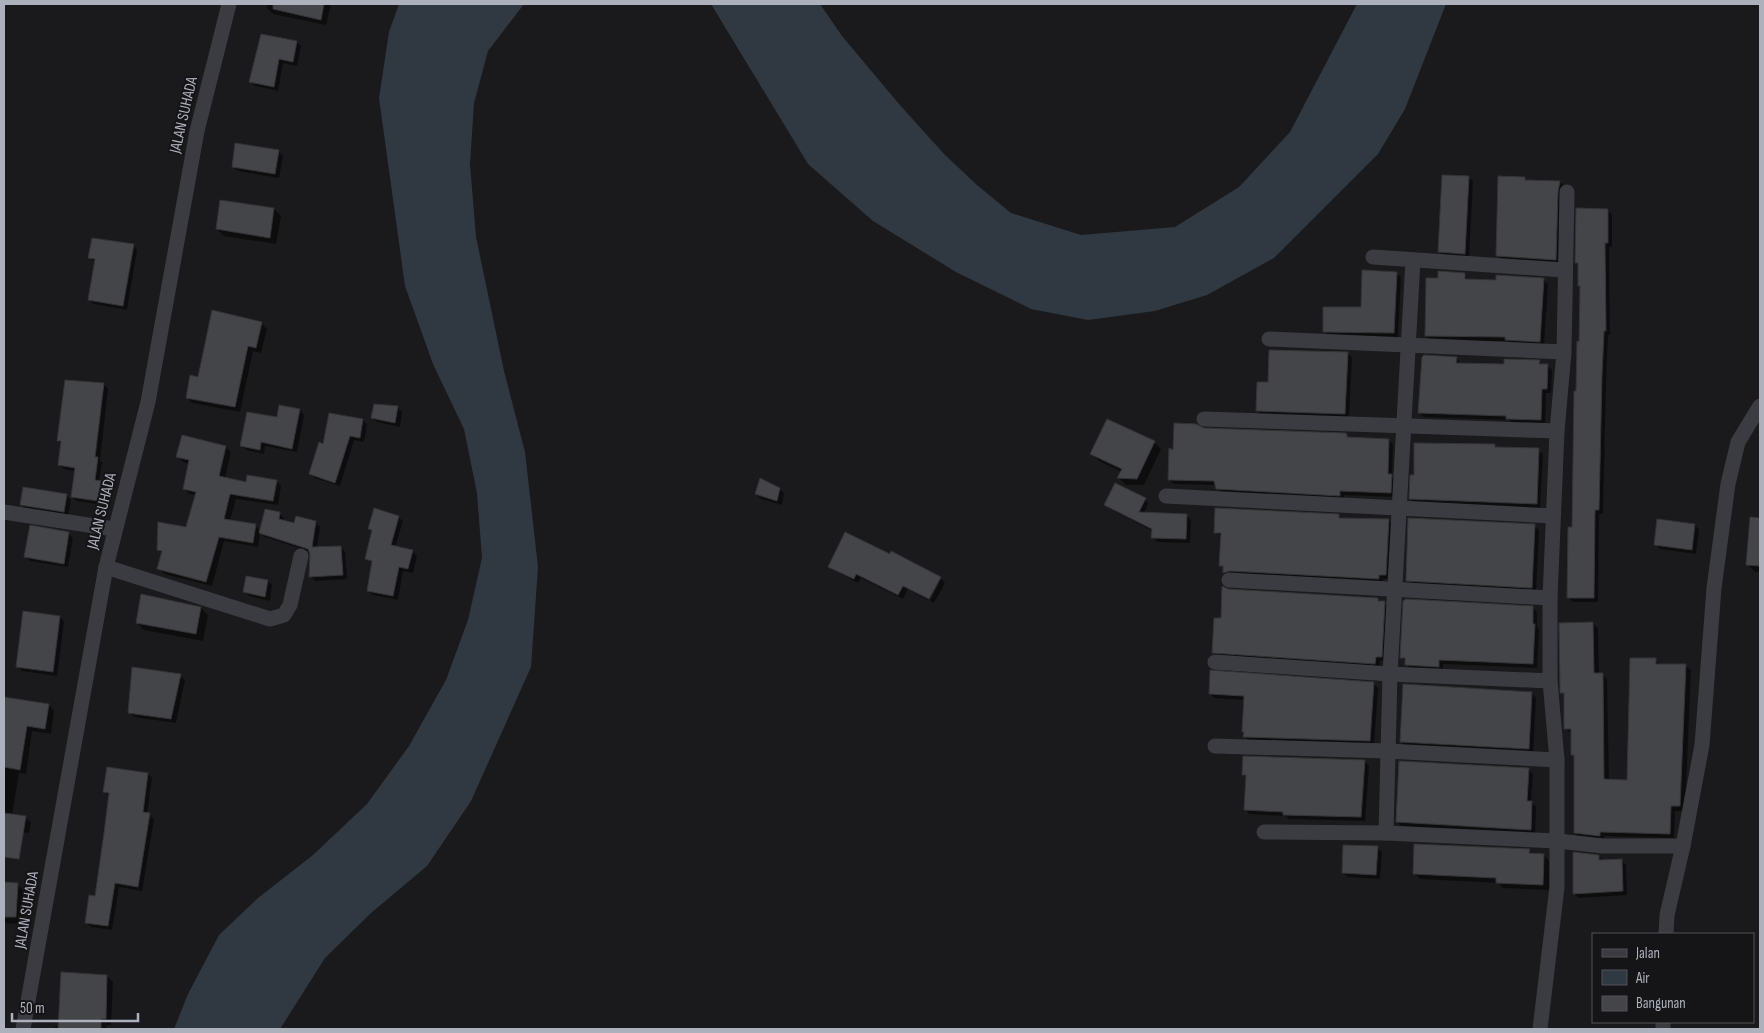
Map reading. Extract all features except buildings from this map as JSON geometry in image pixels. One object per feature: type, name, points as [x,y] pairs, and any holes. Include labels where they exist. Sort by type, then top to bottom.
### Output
[{"type":"street","name":"JALAN SUHADA","points":[[23,1029],[106,568],[114,529],[148,402],[197,131],[229,4]]},
{"type":"street","points":[[1540,1029],[1557,887],[1557,760],[1550,681],[1550,598],[1557,431],[1564,352],[1564,270],[1567,192]]},
{"type":"street","points":[[1374,257],[1564,270]]},
{"type":"street","points":[[1386,833],[1390,674],[1413,260]]},
{"type":"street","points":[[1269,339],[1408,343],[1564,352]]},
{"type":"street","points":[[1666,933],[1667,915],[1683,846],[1702,745],[1714,588],[1728,484],[1738,442],[1760,406]]},
{"type":"street","points":[[1204,419],[1557,431]]},
{"type":"street","points":[[1166,496],[1554,516]]},
{"type":"street","points":[[4,512],[114,529]]},
{"type":"street","points":[[106,568],[270,619],[284,615],[290,605],[301,556]]},
{"type":"street","points":[[1229,580],[1550,598]]},
{"type":"street","points":[[1215,662],[1390,674],[1550,681]]},
{"type":"street","points":[[1215,746],[1387,751],[1557,760]]},
{"type":"street","points":[[1264,832],[1386,833],[1558,840],[1603,846],[1683,846]]},
{"type":"water","points":[[399,4],[524,4],[488,51],[474,103],[470,164],[476,237],[504,371],[525,452],[538,567],[531,667],[471,801],[427,866],[371,913],[325,958],[280,1029],[174,1029],[188,994],[219,935],[258,898],[313,855],[367,804],[409,746],[446,680],[468,620],[482,558],[477,493],[464,429],[433,364],[405,286],[379,98],[389,32]]},
{"type":"water","points":[[711,4],[820,4],[842,36],[899,104],[945,155],[977,185],[1011,213],[1081,235],[1175,227],[1239,187],[1290,132],[1357,4],[1446,4],[1405,109],[1378,154],[1274,258],[1207,295],[1155,311],[1088,320],[1031,309],[956,272],[873,221],[808,164]]}]
